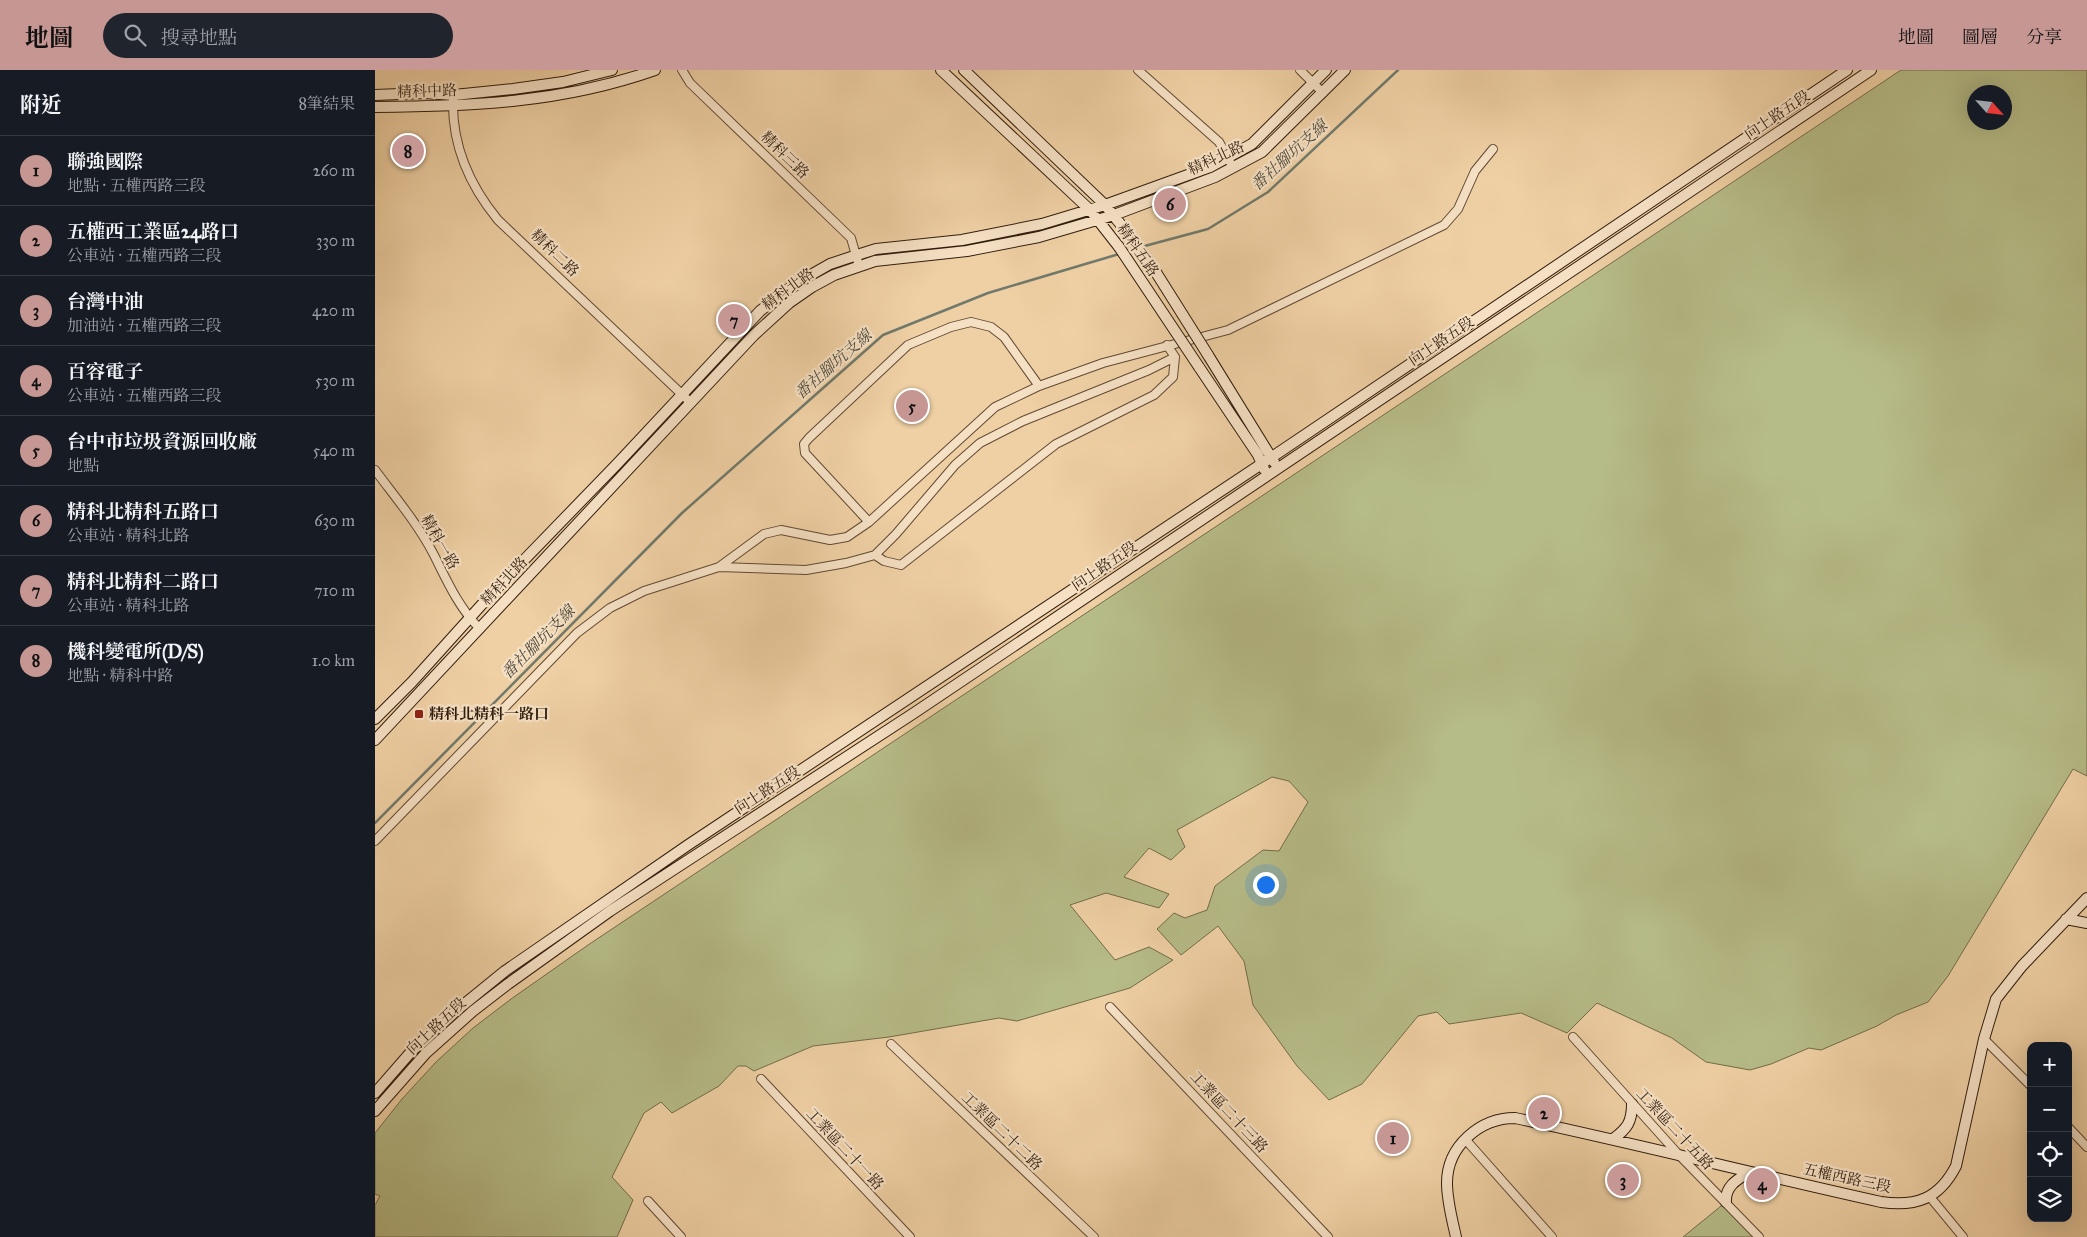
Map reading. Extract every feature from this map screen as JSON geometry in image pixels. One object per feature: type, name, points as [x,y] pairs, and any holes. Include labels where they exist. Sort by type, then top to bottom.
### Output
[{"type":"main road","name":"精科中路","points":[[375,95],[453,94],[556,84],[611,70]]},
{"type":"main road","name":"精科中路","points":[[375,107],[453,106],[511,102],[564,95],[598,88],[655,70]]},
{"type":"main road","name":"精科五路","points":[[941,70],[1090,210],[1119,247],[1199,367],[1262,462],[1268,478]]},
{"type":"main road","name":"精科五路","points":[[964,70],[1114,215],[1151,266],[1272,456],[1279,471]]},
{"type":"main road","name":"精科北路","points":[[375,720],[759,311],[775,298],[830,264],[857,255],[884,248],[962,240],[1019,230],[1090,210],[1210,167],[1252,144],[1326,70]]},
{"type":"main road","name":"精科北路","points":[[375,740],[754,334],[789,304],[827,279],[875,261],[997,246],[1114,215],[1215,177],[1263,152],[1345,70]]},
{"type":"main road","name":"向上路五段","points":[[375,1093],[410,1053],[441,1023],[505,971],[688,845],[913,697],[1847,70]]},
{"type":"main road","name":"向上路五段","points":[[375,1111],[426,1053],[473,1011],[618,906],[1279,471],[1871,70]]},
{"type":"main road","name":"五權西路三段","points":[[1456,1237],[1447,1181],[1451,1161],[1459,1146],[1477,1129],[1497,1120],[1515,1118],[1881,1202],[1903,1204],[1930,1197],[1950,1177],[1956,1166],[1984,1039],[1993,1007],[2000,992],[2022,966],[2087,898]]},
{"type":"main road","points":[[2066,919],[2087,923]]},
{"type":"main road","points":[[1613,1139],[1631,1122],[1632,1104]]},
{"type":"main road","points":[[1725,1202],[1725,1196],[1732,1184],[1748,1173]]},
{"type":"street","name":"精科三路","points":[[682,70],[690,83],[851,238],[859,266]]},
{"type":"street","points":[[1138,70],[1219,142],[1226,157],[1235,167]]},
{"type":"street","points":[[1300,70],[1323,93]]},
{"type":"street","name":"精科二路","points":[[453,94],[460,154],[467,173],[485,204],[498,220],[690,402]]},
{"type":"street","points":[[375,841],[577,633],[610,608],[644,591],[719,567],[764,534],[781,530],[830,540],[847,537],[869,522],[995,407],[1039,386],[1103,362],[1228,330],[1444,225],[1458,208],[1475,171],[1493,149]]},
{"type":"street","points":[[869,522],[805,453],[804,444],[908,345],[951,327],[971,322],[985,324],[1004,337],[1039,386]]},
{"type":"street","points":[[875,555],[884,561],[901,565],[1056,444],[1154,395],[1173,377],[1175,357],[1167,345]]},
{"type":"street","points":[[719,567],[806,570],[846,563],[875,555],[896,534],[955,465],[980,443],[1023,421],[1149,370],[1175,357]]},
{"type":"street","name":"精科一路","points":[[375,470],[420,532],[434,554],[444,578],[470,619],[480,628]]},
{"type":"street","name":"工業區二十三路","points":[[1110,1007],[1328,1237]]},
{"type":"street","name":"工業區二十五路","points":[[1573,1037],[1678,1154],[1759,1237]]},
{"type":"street","points":[[1984,1039],[2027,1082]]},
{"type":"street","name":"工業區二十二路","points":[[891,1044],[1094,1237]]},
{"type":"street","name":"工業區二十一路","points":[[761,1079],[910,1237]]},
{"type":"street","points":[[2072,1131],[2087,1147]]},
{"type":"street","points":[[1465,1139],[1552,1237]]},
{"type":"street","points":[[1930,1197],[1963,1237]]},
{"type":"street","points":[[648,1201],[681,1237]]},
{"type":"green space","points":[[1901,70],[2087,70],[2087,776],[2073,769],[1948,976],[1928,1002],[1821,1050],[1809,1048],[1771,1064],[1750,1070],[1706,1062],[1672,1038],[1597,1003],[1567,1033],[1521,1013],[1449,1024],[1437,1012],[1418,1016],[1362,1084],[1329,1100],[1297,1066],[1253,1005],[1244,961],[1218,926],[1181,955],[1157,929],[1174,913],[1185,918],[1207,910],[1215,886],[1263,850],[1279,851],[1308,802],[1289,781],[1272,777],[1177,830],[1185,847],[1171,860],[1149,848],[1124,877],[1169,894],[1159,908],[1106,893],[1070,905],[1115,960],[1149,947],[1173,960],[1130,988],[1017,1021],[999,1018],[889,1037],[813,1046],[754,1071],[746,1066],[738,1066],[719,1086],[672,1113],[661,1102],[644,1113],[612,1177],[633,1200],[617,1237],[375,1237],[375,1205],[380,1196],[375,1194],[375,1133],[402,1099],[436,1062],[473,1028],[588,945]]},
{"type":"green space","points":[[1726,1202],[1759,1237],[1683,1237]]},
{"type":"waterway","name":"番社腳坑支線","points":[[1141,247],[1208,229],[1268,192],[1398,70]]},
{"type":"waterway","name":"番社腳坑支線","points":[[375,823],[682,513],[883,335],[988,293],[1119,254]]},
{"type":"place","name":"機科變電所(D/S)","points":[[408,151]]},
{"type":"place","name":"精科北精科五路口","points":[[1170,204]]},
{"type":"place","name":"精科北精科二路口","points":[[734,320]]},
{"type":"place","name":"台中市垃圾資源回收廠","points":[[912,406]]},
{"type":"place","name":"精科北精科一路口","points":[[419,714]]},
{"type":"place","name":"五權西工業區24路口","points":[[1544,1113]]},
{"type":"place","name":"聯強國際","points":[[1393,1138]]},
{"type":"place","name":"台灣中油","points":[[1623,1180]]},
{"type":"place","name":"百容電子","points":[[1762,1184]]}]
